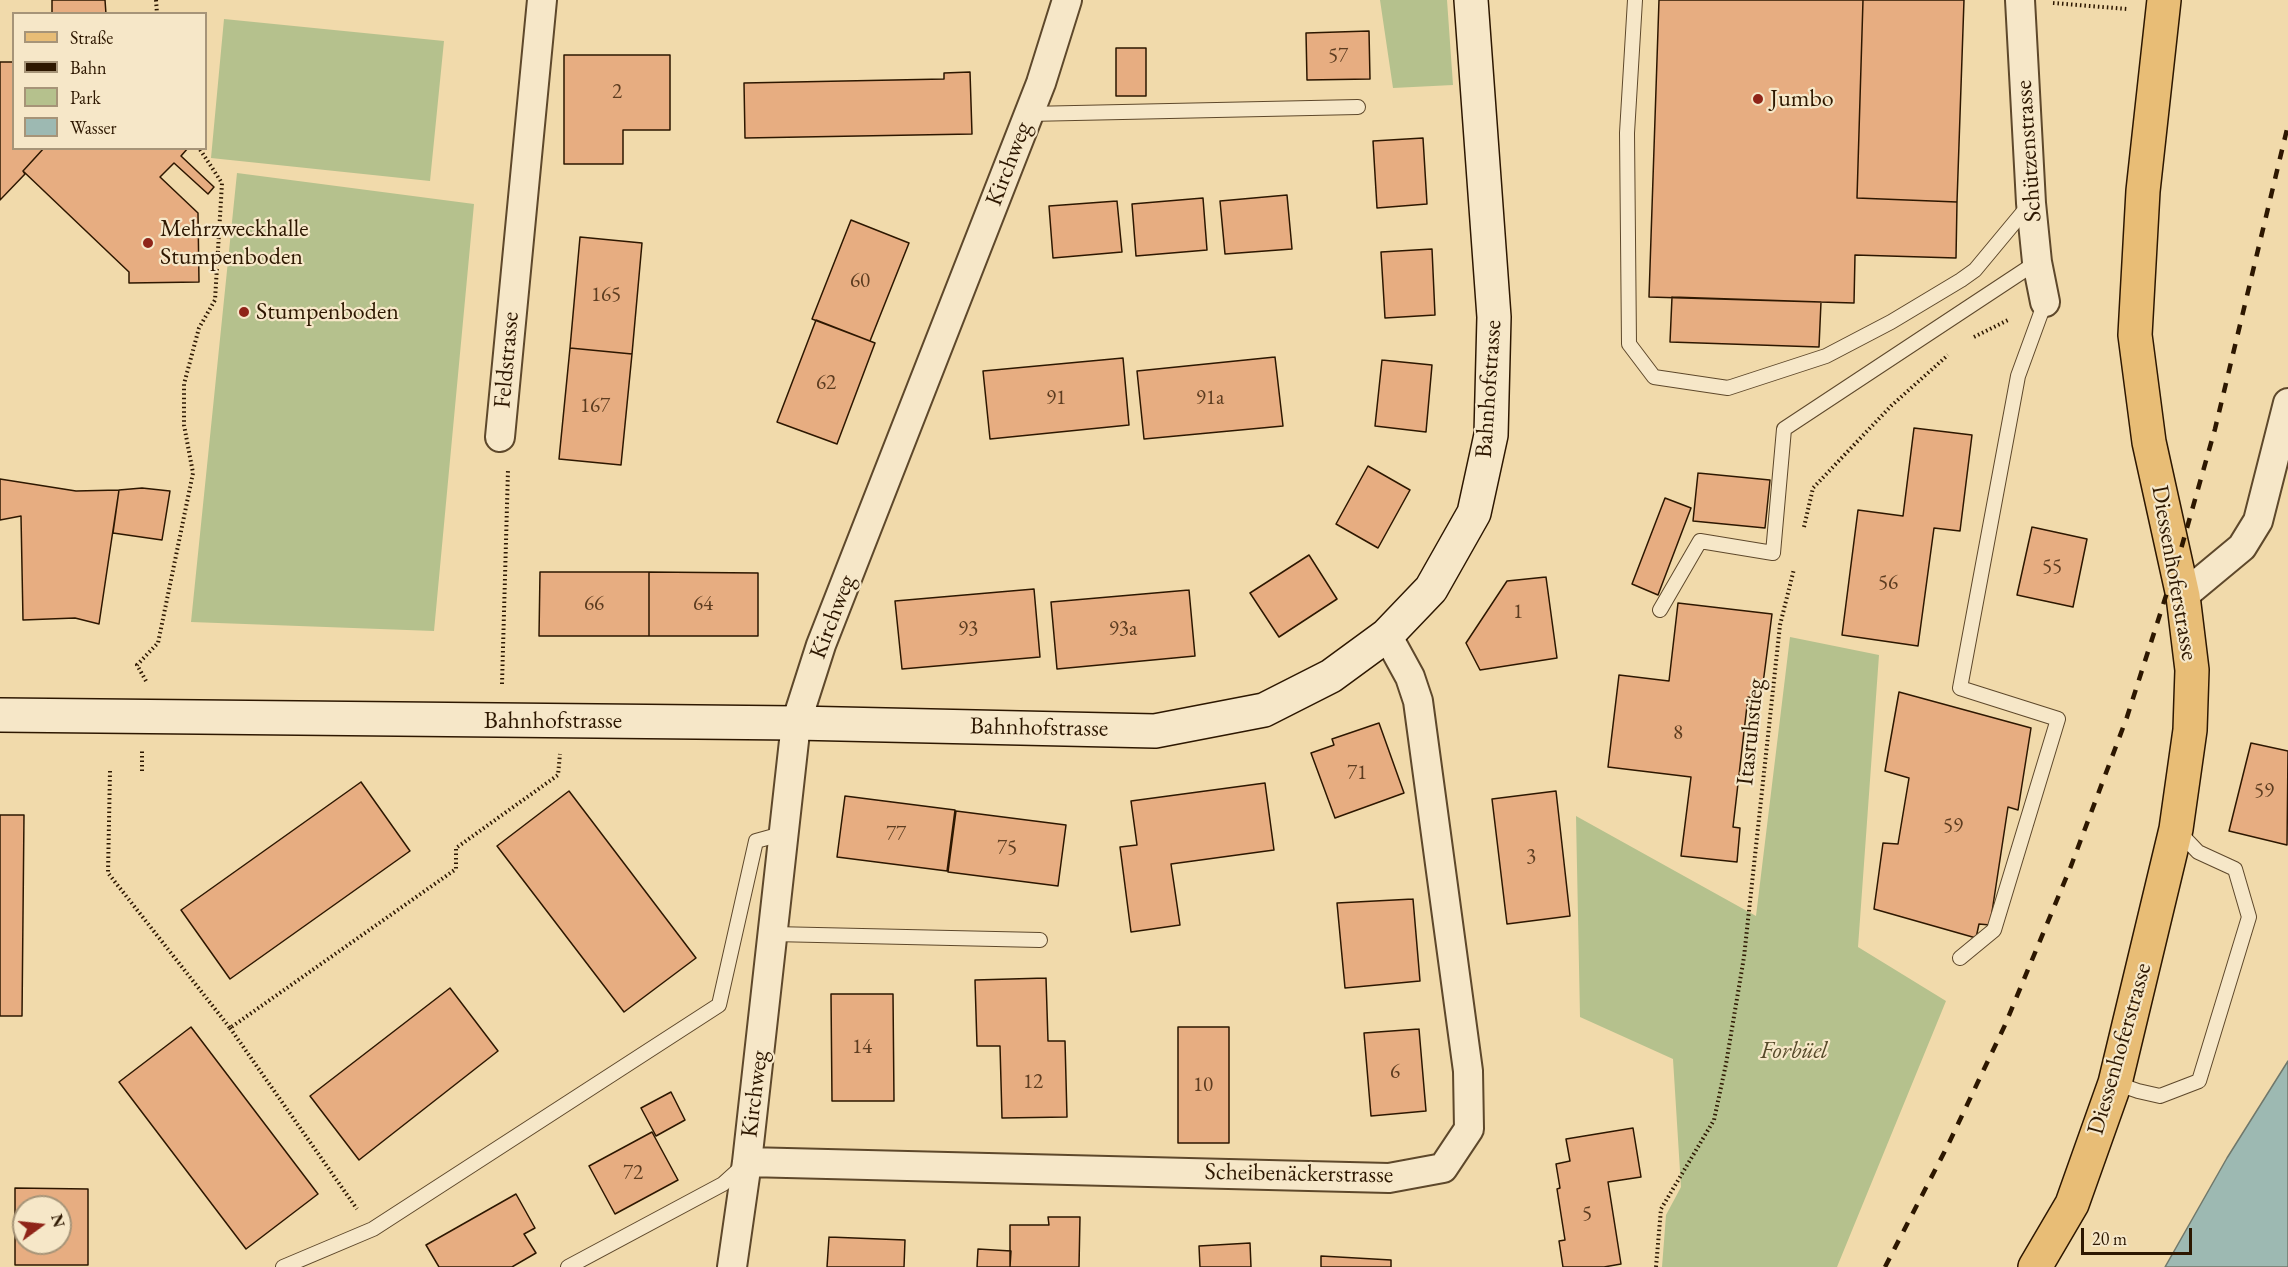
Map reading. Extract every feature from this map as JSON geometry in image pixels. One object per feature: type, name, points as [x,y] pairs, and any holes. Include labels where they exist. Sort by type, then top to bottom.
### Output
[{"type":"main road","name":"Diessenhoferstrasse","points":[[2034,1267],[2072,1204],[2115,1083],[2176,828],[2190,730],[2192,670],[2183,596],[2150,442],[2135,335],[2144,191],[2164,6]]},
{"type":"street","name":"Feldstrasse","points":[[500,437],[542,0]]},
{"type":"street","name":"Kirchweg","points":[[732,1267],[747,1162],[796,723],[821,645],[1041,83],[1067,0]]},
{"type":"street","name":"Bahnhofstrasse","points":[[0,715],[796,723],[1155,731],[1264,710],[1331,676],[1387,635],[1431,590],[1474,513],[1491,435],[1494,317],[1471,0]]},
{"type":"street","name":"Schützenstrasse","points":[[2020,0],[2031,203],[2037,262],[2045,302]]},
{"type":"street","points":[[2183,596],[2242,547],[2258,521],[2288,403]]},
{"type":"street","name":"Scheibenäckerstrasse","points":[[747,1162],[1389,1178],[1443,1168],[1469,1129],[1468,1071],[1418,701],[1410,677],[1387,635]]},
{"type":"lane","points":[[1635,0],[1627,133],[1629,344],[1654,376],[1728,388],[1826,356],[1891,322],[1975,270],[2031,203]]},
{"type":"lane","points":[[1028,114],[1358,107]]},
{"type":"lane","points":[[1660,610],[1700,541],[1773,554],[1784,429],[2037,262]]},
{"type":"lane","points":[[1960,958],[1994,930],[2058,719],[1960,688],[2018,376],[2045,302]]},
{"type":"lane","points":[[2115,1083],[2160,1096],[2199,1081],[2249,917],[2235,869],[2198,852],[2176,828]]},
{"type":"lane","points":[[283,1267],[372,1229],[719,1005],[756,841],[785,833]]},
{"type":"lane","points":[[773,934],[1040,940]]},
{"type":"lane","points":[[568,1267],[723,1184],[747,1162]]},
{"type":"path","points":[[2020,0],[2164,6]]},
{"type":"path","points":[[144,718],[146,682],[137,666],[158,643],[193,473],[184,425],[184,384],[199,328],[215,300],[222,183],[200,150]]},
{"type":"path","points":[[1968,340],[2045,302]]},
{"type":"path","points":[[1802,534],[1813,488],[1891,405],[1950,353]]},
{"type":"path","name":"Feldstrasse","points":[[500,437],[508,472],[501,721]]},
{"type":"path","name":"Itasruhstieg","points":[[1656,1267],[1661,1209],[1714,1120],[1726,1064],[1744,957],[1780,625],[1794,568]]},
{"type":"path","points":[[230,1028],[456,869],[456,848],[558,775],[560,754]]},
{"type":"path","points":[[110,771],[108,873],[230,1028],[354,1206]]},
{"type":"green space","points":[[1380,0],[1447,0],[1453,85],[1393,88]]},
{"type":"green space","points":[[224,19],[444,41],[430,181],[211,158]]},
{"type":"green space","points":[[237,173],[474,204],[434,631],[191,622]]},
{"type":"green space","name":"Forbüel","points":[[1790,637],[1879,655],[1858,947],[1946,1001],[1837,1267],[1662,1267],[1666,1215],[1681,1187],[1673,1059],[1580,1017],[1576,816],[1756,916]]},
{"type":"water","points":[[2288,1061],[2288,1267],[2165,1267],[2227,1158]]},
{"type":"building","points":[[52,0],[105,0],[106,12],[52,12]]},
{"type":"building","name":"Jumbo","points":[[1659,0],[1863,0],[1857,198],[1957,202],[1956,258],[1855,255],[1854,303],[1649,297]]},
{"type":"building","points":[[1863,0],[1964,0],[1957,202],[1857,198]]},
{"type":"building","points":[[1369,31],[1370,79],[1307,80],[1306,33]]},
{"type":"building","points":[[1116,48],[1146,48],[1146,96],[1116,96]]},
{"type":"building","points":[[564,55],[670,55],[670,130],[623,130],[623,164],[564,164]]},
{"type":"building","points":[[0,62],[12,62],[12,150],[42,150],[23,171],[25,174],[0,200]]},
{"type":"building","points":[[970,72],[972,134],[745,138],[744,83],[944,79],[944,73]]},
{"type":"building","points":[[1423,138],[1427,204],[1377,208],[1373,141]]},
{"type":"building","name":"Mehrzweckhalle Stumpenboden","points":[[42,150],[186,150],[181,156],[214,187],[208,194],[174,163],[160,177],[198,213],[199,282],[129,283],[129,272],[23,171]]},
{"type":"building","points":[[1287,195],[1292,249],[1225,254],[1220,201]]},
{"type":"building","points":[[1203,198],[1207,250],[1136,256],[1132,204]]},
{"type":"building","points":[[1117,201],[1122,252],[1053,258],[1049,206]]},
{"type":"building","points":[[851,220],[909,243],[870,341],[812,319]]},
{"type":"building","points":[[580,237],[642,243],[632,354],[570,348]]},
{"type":"building","points":[[1432,249],[1435,315],[1385,318],[1381,252]]},
{"type":"building","points":[[1672,297],[1821,302],[1819,347],[1670,342]]},
{"type":"building","points":[[816,320],[875,343],[837,444],[777,422]]},
{"type":"building","points":[[570,348],[632,354],[621,465],[559,459]]},
{"type":"building","points":[[1275,357],[1283,426],[1144,439],[1137,371]]},
{"type":"building","points":[[1123,358],[1129,425],[990,439],[983,371]]},
{"type":"building","points":[[1382,360],[1432,365],[1426,432],[1375,426]]},
{"type":"building","points":[[1914,428],[1972,435],[1960,531],[1934,528],[1918,646],[1842,635],[1858,510],[1903,516]]},
{"type":"building","points":[[1368,466],[1410,490],[1378,548],[1336,524]]},
{"type":"building","points":[[1698,473],[1770,480],[1765,528],[1693,521]]},
{"type":"building","points":[[0,479],[76,491],[119,490],[99,624],[75,618],[23,620],[21,516],[0,520]]},
{"type":"building","points":[[142,488],[170,491],[162,540],[113,533],[119,490]]},
{"type":"building","points":[[1665,498],[1691,508],[1658,595],[1632,584]]},
{"type":"building","points":[[2032,527],[2087,539],[2073,607],[2017,595]]},
{"type":"building","points":[[1309,555],[1337,599],[1279,637],[1250,593]]},
{"type":"building","points":[[540,572],[649,572],[649,636],[539,636]]},
{"type":"building","points":[[649,572],[758,573],[758,636],[649,636]]},
{"type":"building","points":[[1546,577],[1557,658],[1480,670],[1466,643],[1507,581]]},
{"type":"building","points":[[1034,589],[1040,657],[902,669],[895,601]]},
{"type":"building","points":[[1189,590],[1195,656],[1057,669],[1051,602]]},
{"type":"building","points":[[1678,603],[1772,614],[1761,699],[1748,697],[1733,827],[1740,828],[1737,862],[1681,856],[1691,777],[1608,767],[1619,675],[1669,681]]},
{"type":"building","points":[[1899,692],[2031,728],[2018,810],[2008,807],[1990,925],[1979,924],[1976,938],[1874,909],[1883,843],[1898,844],[1909,778],[1885,771]]},
{"type":"building","points":[[1379,723],[1404,793],[1335,818],[1311,753],[1334,745],[1332,739]]},
{"type":"building","points":[[2251,743],[2288,751],[2287,845],[2229,831]]},
{"type":"building","points":[[361,782],[410,851],[230,979],[181,910]]},
{"type":"building","points":[[1265,783],[1274,850],[1171,864],[1180,925],[1131,932],[1120,847],[1137,845],[1131,801]]},
{"type":"building","points":[[569,791],[696,958],[624,1012],[497,846]]},
{"type":"building","points":[[1556,791],[1570,916],[1507,924],[1492,799]]},
{"type":"building","points":[[845,796],[955,810],[947,871],[837,857]]},
{"type":"building","points":[[956,811],[1066,825],[1058,886],[948,872]]},
{"type":"building","points":[[0,815],[24,815],[22,1016],[0,1016]]},
{"type":"building","points":[[1413,899],[1420,981],[1345,988],[1337,903]]},
{"type":"building","points":[[1046,978],[1048,1041],[1065,1041],[1067,1117],[1002,1118],[1000,1046],[977,1046],[975,980]]},
{"type":"building","points":[[450,988],[498,1051],[359,1160],[310,1096]]},
{"type":"building","points":[[831,994],[893,994],[894,1101],[832,1101]]},
{"type":"building","points":[[191,1027],[318,1194],[246,1249],[119,1082]]},
{"type":"building","points":[[1178,1027],[1229,1027],[1229,1143],[1178,1143]]},
{"type":"building","points":[[1419,1029],[1426,1111],[1371,1116],[1364,1033]]},
{"type":"building","points":[[671,1092],[685,1120],[656,1136],[641,1108]]},
{"type":"building","points":[[1633,1128],[1641,1177],[1608,1182],[1621,1264],[1604,1267],[1563,1267],[1559,1241],[1565,1240],[1557,1189],[1560,1188],[1556,1164],[1570,1161],[1566,1139]]},
{"type":"building","points":[[652,1132],[678,1180],[615,1214],[589,1166]]},
{"type":"building","points":[[15,1188],[88,1189],[88,1265],[15,1265],[15,1255],[72,1255],[72,1195],[15,1195]]},
{"type":"building","points":[[516,1194],[535,1228],[524,1234],[536,1253],[512,1267],[439,1267],[426,1245]]},
{"type":"building","points":[[1048,1217],[1080,1217],[1079,1267],[1010,1267],[1010,1225],[1049,1225]]},
{"type":"building","points":[[829,1237],[905,1240],[904,1267],[827,1267]]},
{"type":"building","points":[[1250,1243],[1251,1267],[1200,1267],[1199,1246]]},
{"type":"building","points":[[978,1249],[1011,1251],[1010,1267],[977,1267]]},
{"type":"building","points":[[1321,1256],[1391,1260],[1391,1267],[1321,1267]]},
{"type":"railway","points":[[1885,1267],[1948,1145],[2005,1025],[2071,866],[2127,717],[2181,549],[2215,429],[2288,125]]},
{"type":"place","name":"Jumbo","points":[[1758,99]]},
{"type":"place","name":"Mehrzweckhalle Stumpenboden","points":[[148,243]]},
{"type":"place","name":"Stumpenboden","points":[[244,312]]}]
